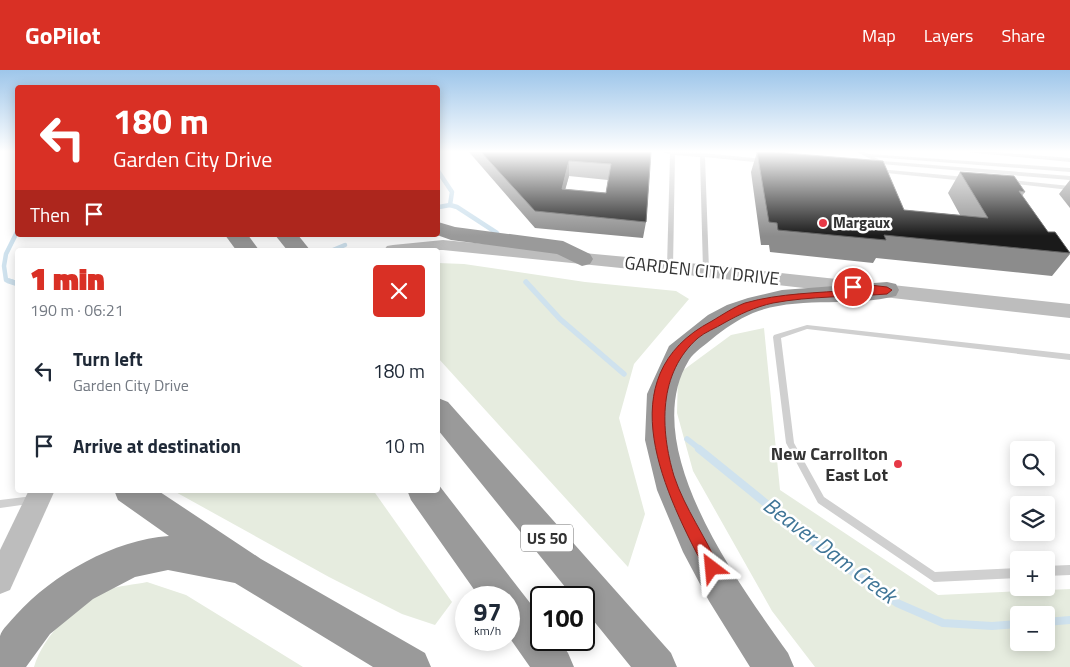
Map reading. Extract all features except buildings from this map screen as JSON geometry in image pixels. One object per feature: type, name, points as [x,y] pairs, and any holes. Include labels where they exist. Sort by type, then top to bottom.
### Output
[{"type":"highway","points":[[440,229],[451,233],[562,248],[582,259]]},
{"type":"highway","points":[[288,237],[298,248]]},
{"type":"highway","points":[[774,667],[704,555],[681,509],[668,476],[660,439],[657,416],[660,395],[670,364],[685,344],[708,325],[740,310],[774,300],[887,290]]},
{"type":"highway","name":"US 50","points":[[440,412],[657,667]]},
{"type":"highway","points":[[134,493],[248,571],[411,667]]},
{"type":"highway","points":[[425,493],[494,586]]},
{"type":"highway","points":[[3,667],[38,620],[66,596],[93,579],[126,563],[148,556],[168,553],[248,571]]},
{"type":"highway","points":[[520,620],[554,667]]},
{"type":"main road","name":"GARDEN CITY DRIVE","points":[[413,248],[443,245],[670,266],[1070,311]]},
{"type":"main road","points":[[0,580],[39,495]]},
{"type":"lane","points":[[670,266],[672,180]]},
{"type":"lane","points":[[703,180],[706,270]]},
{"type":"lane","points":[[1003,182],[1070,188]]},
{"type":"lane","points":[[1010,573],[934,577],[822,500],[790,443],[777,337],[807,327],[1070,357]]},
{"type":"lane","points":[[0,504],[39,495]]},
{"type":"lane","points":[[1055,571],[1070,570]]},
{"type":"shaded area","points":[[440,263],[464,264],[585,282],[676,291],[689,299],[634,364],[619,418],[645,514],[628,567],[440,360]]},
{"type":"shaded area","points":[[764,328],[780,490],[938,595],[1010,592],[1010,596],[1055,596],[1055,590],[1070,589],[1070,667],[815,667],[772,611],[693,471],[677,413],[678,374],[731,335]]},
{"type":"shaded area","points":[[177,493],[375,493],[452,602],[435,625],[402,614],[329,577]]},
{"type":"shaded area","points":[[147,582],[186,595],[303,667],[34,667],[45,643],[72,612],[94,597],[111,589]]},
{"type":"waterway","points":[[444,180],[452,192],[450,205]]},
{"type":"waterway","name":"Beaver Dam Creek","points":[[440,207],[450,205]]},
{"type":"waterway","name":"Beaver Dam Creek","points":[[450,205],[457,207],[497,233]]},
{"type":"waterway","name":"Beaver Dam Creek","points":[[13,282],[6,280],[4,266],[6,254],[15,236]]},
{"type":"waterway","name":"Beaver Dam Creek","points":[[338,248],[345,245]]},
{"type":"waterway","name":"Beaver Dam Creek","points":[[9,281],[15,283]]},
{"type":"waterway","name":"Beaver Dam Creek","points":[[526,282],[560,319],[624,374]]},
{"type":"waterway","name":"Beaver Dam Creek","points":[[687,439],[701,450]]},
{"type":"waterway","name":"Beaver Dam Creek","points":[[699,449],[837,561],[897,603],[943,623],[992,626],[1010,625]]},
{"type":"waterway","name":"Beaver Dam Creek","points":[[1055,621],[1070,620]]},
{"type":"place","name":"Margaux","points":[[823,223]]},
{"type":"place","name":"New Carrollton East Lot","points":[[898,464]]},
{"type":"route","points":[[712,568],[685,517],[668,476],[660,439],[657,416],[660,395],[670,364],[685,344],[696,334],[708,325],[746,307],[774,300],[887,290],[853,287]]}]
